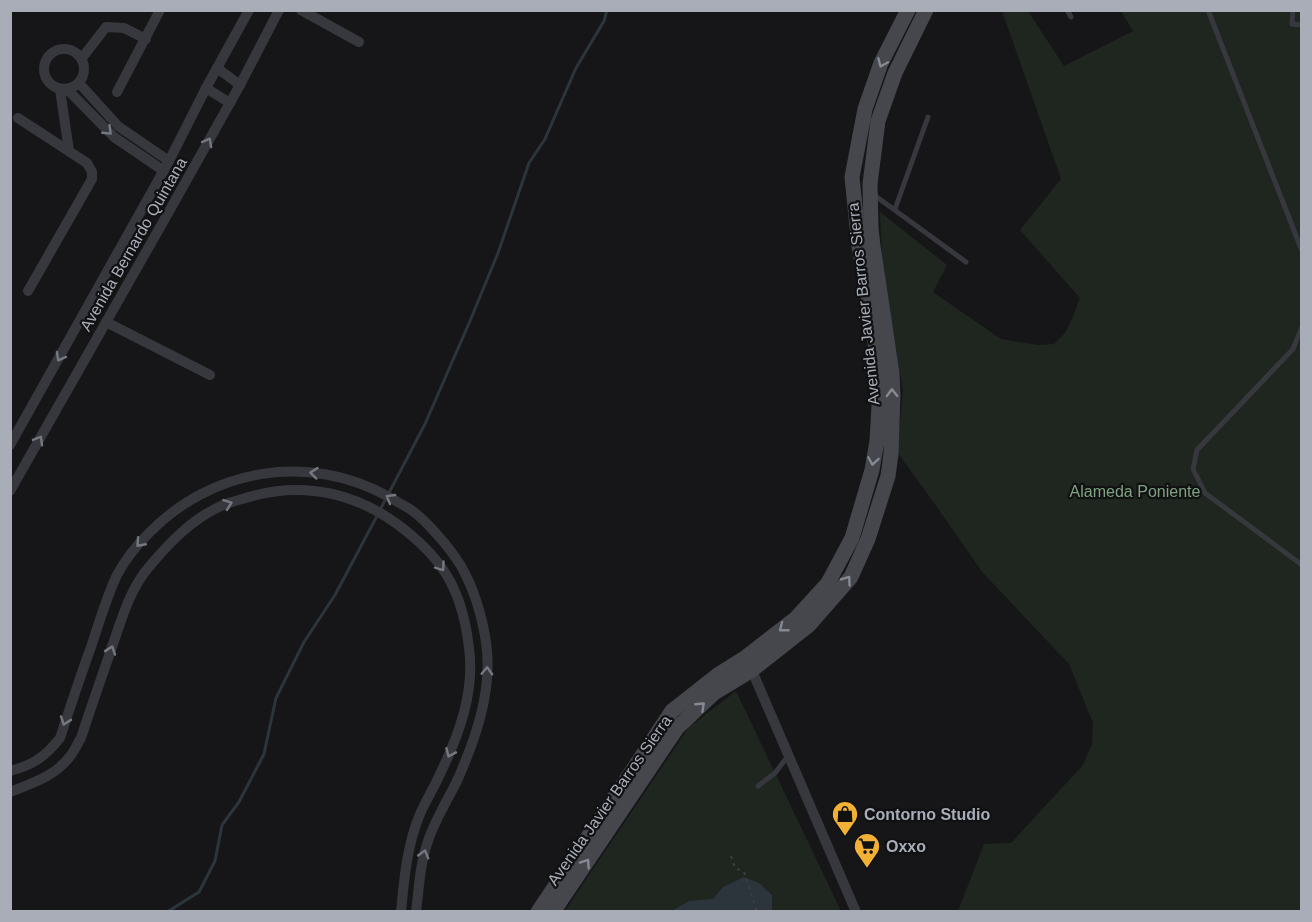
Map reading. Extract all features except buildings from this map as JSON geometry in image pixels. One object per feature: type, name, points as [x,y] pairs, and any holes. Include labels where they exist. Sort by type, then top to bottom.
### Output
[{"type":"street","points":[[117,92],[160,10]]},
{"type":"street","name":"Avenida Bernardo Quintana","points":[[10,445],[166,166],[249,10]]},
{"type":"street","name":"Avenida Bernardo Quintana","points":[[12,486],[230,103],[279,10]]},
{"type":"street","points":[[301,10],[360,42]]},
{"type":"street","name":"Avenida Javier Barros Sierra","points":[[553,912],[677,728],[749,664],[795,619],[828,583],[852,538],[872,470],[877,441],[880,388],[873,324],[859,246],[852,177],[865,109],[881,63],[908,10]]},
{"type":"street","name":"Avenida Javier Barros Sierra","points":[[538,912],[672,711],[719,674],[749,664],[809,625],[850,577],[868,539],[888,476],[892,436],[892,373],[873,246],[870,192],[878,121],[895,73],[926,10]]},
{"type":"street","points":[[82,58],[106,27],[124,28],[146,39]]},
{"type":"street","points":[[63,89],[79,83],[85,72],[82,58],[78,53],[66,48],[59,49],[48,57],[44,69],[48,82],[63,89],[114,137],[166,166]]},
{"type":"street","points":[[217,68],[240,85]]},
{"type":"street","points":[[79,83],[118,126],[166,166]]},
{"type":"street","points":[[206,88],[230,103]]},
{"type":"street","points":[[63,89],[69,151]]},
{"type":"street","points":[[18,118],[87,163],[92,172],[92,180],[28,291]]},
{"type":"street","points":[[106,322],[210,375]]},
{"type":"street","points":[[10,771],[26,767],[41,758],[60,738],[117,575],[131,552],[173,511],[214,487],[256,474],[292,470],[332,475],[370,487],[410,510],[439,536],[460,565],[475,598],[482,618],[487,646],[487,674],[483,706],[473,742],[428,841],[420,867],[416,912]]},
{"type":"street","points":[[10,792],[41,780],[56,771],[71,756],[81,738],[123,615],[135,587],[148,568],[187,527],[220,506],[259,494],[294,489],[330,493],[367,505],[400,526],[423,546],[445,572],[459,601],[465,622],[471,674],[464,713],[455,740],[420,815],[412,839],[404,871],[401,912]]},
{"type":"street","points":[[749,664],[856,912]]},
{"type":"street","points":[[525,912],[582,846]]},
{"type":"lane","points":[[1067,10],[1071,17]]},
{"type":"lane","points":[[1208,10],[1302,251]]},
{"type":"lane","points":[[1293,10],[1292,24],[1302,25]]},
{"type":"lane","points":[[895,210],[928,117]]},
{"type":"lane","points":[[870,192],[966,262]]},
{"type":"lane","points":[[1302,327],[1293,349],[1197,450],[1193,469],[1205,493],[1302,565]]},
{"type":"lane","points":[[758,786],[775,773],[788,756]]},
{"type":"path","points":[[731,856],[735,868],[744,872],[757,912]]},
{"type":"green space","name":"Alameda Poniente","points":[[1002,11],[1028,11],[1064,66],[1133,31],[1121,11],[1301,11],[1301,911],[958,911],[984,844],[1011,843],[1083,765],[1092,744],[1093,723],[1069,664],[983,573],[897,452],[903,391],[882,259],[880,212],[947,265],[933,292],[1001,339],[1038,345],[1054,344],[1065,333],[1080,298],[1020,230],[1061,179]]},
{"type":"green space","points":[[736,691],[841,911],[564,912],[689,727]]},
{"type":"shaded area","points":[[744,877],[759,883],[772,895],[772,911],[672,911],[689,901],[713,899],[723,887]]},
{"type":"waterway","points":[[380,510],[425,424],[470,321],[498,253],[529,163],[545,139],[576,68],[604,21],[607,10]]},
{"type":"waterway","points":[[167,912],[199,892],[215,861],[222,825],[239,802],[264,754],[276,698],[304,642],[335,595],[377,516]]},
{"type":"place","name":"Contorno Studio","points":[[845,837]]},
{"type":"place","name":"Oxxo","points":[[867,869]]}]
